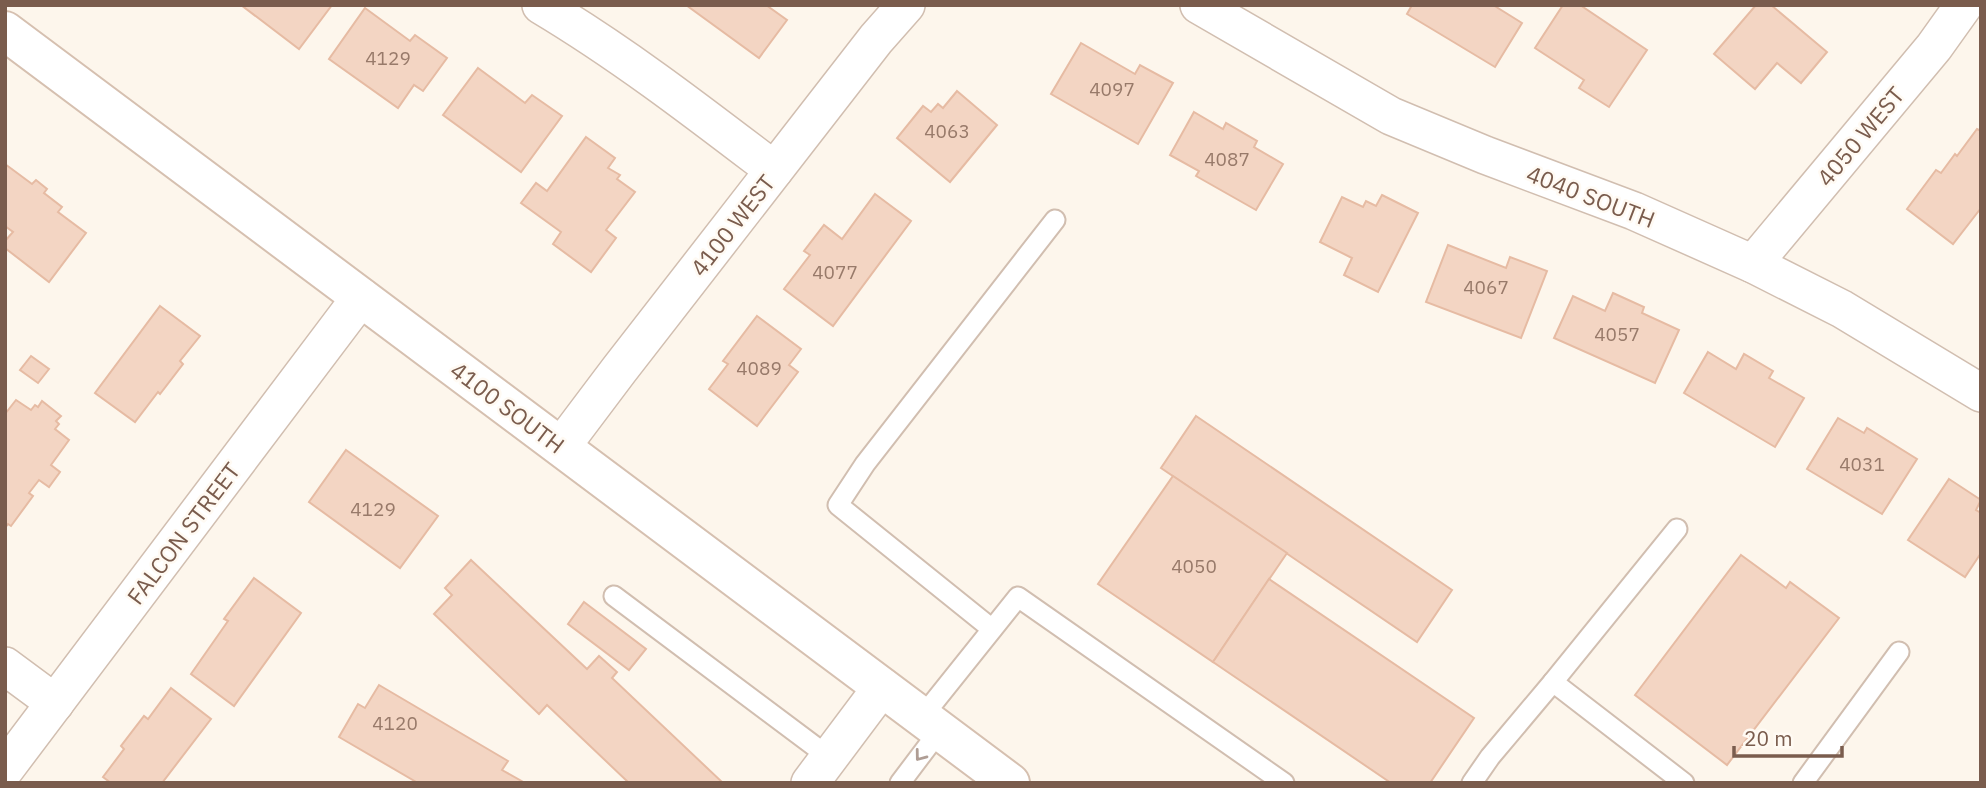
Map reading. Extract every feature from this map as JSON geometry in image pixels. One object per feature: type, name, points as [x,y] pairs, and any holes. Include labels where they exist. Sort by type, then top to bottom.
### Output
[{"type":"main road","name":"4100 SOUTH","points":[[5,31],[1010,783]]},
{"type":"street","points":[[541,5],[627,60],[774,170]]},
{"type":"street","name":"4100 WEST","points":[[561,447],[876,39],[906,5]]},
{"type":"street","name":"4040 SOUTH","points":[[1199,5],[1391,116],[1634,211],[1753,264],[1842,309],[1981,393]]},
{"type":"street","name":"4050 WEST","points":[[1753,264],[1934,47],[1964,5]]},
{"type":"street","name":"FALCON STREET","points":[[5,769],[361,297]]},
{"type":"street","points":[[5,666],[55,703]]},
{"type":"street","points":[[820,770],[882,687]]},
{"type":"lane","points":[[992,629],[838,505],[865,464],[1055,220]]},
{"type":"lane","points":[[1472,783],[1490,757],[1677,529]]},
{"type":"lane","points":[[614,596],[820,770]]},
{"type":"lane","points":[[900,783],[931,724],[992,629],[1017,597],[1284,783]]},
{"type":"lane","points":[[1802,783],[1899,652]]},
{"type":"lane","points":[[1553,682],[1684,783]]},
{"type":"building","points":[[241,5],[332,5],[299,49]]},
{"type":"building","points":[[686,5],[766,5],[787,20],[759,58]]},
{"type":"building","points":[[1412,5],[1493,5],[1522,23],[1495,67],[1407,14]]},
{"type":"building","points":[[1563,5],[1580,5],[1647,50],[1609,107],[1579,88],[1584,80],[1535,48]]},
{"type":"building","points":[[1756,5],[1771,5],[1827,52],[1801,83],[1777,63],[1755,89],[1714,54]]},
{"type":"building","points":[[365,8],[410,41],[415,35],[447,58],[423,91],[414,85],[398,108],[329,59]]},
{"type":"building","points":[[1081,43],[1135,74],[1140,65],[1173,83],[1138,144],[1051,94]]},
{"type":"building","points":[[478,68],[525,103],[532,95],[562,116],[521,172],[443,115]]},
{"type":"building","points":[[957,91],[997,125],[950,182],[897,138],[923,106],[931,112],[938,104],[943,108]]},
{"type":"building","points":[[1194,112],[1223,129],[1226,123],[1257,141],[1254,147],[1283,164],[1256,210],[1196,176],[1199,171],[1170,155]]},
{"type":"building","points":[[1977,129],[1981,131],[1981,208],[1953,244],[1907,209],[1936,170],[1941,173]]},
{"type":"building","points":[[586,137],[615,158],[608,168],[620,175],[617,179],[635,192],[606,230],[616,238],[591,272],[553,244],[561,232],[521,203],[536,183],[547,191]]},
{"type":"building","points":[[5,164],[32,184],[36,180],[47,189],[44,193],[62,207],[58,212],[86,233],[49,282],[5,248],[5,241],[13,232],[5,226]]},
{"type":"building","points":[[875,194],[911,221],[833,326],[784,289],[810,255],[804,251],[824,225],[842,239]]},
{"type":"building","points":[[1382,195],[1418,213],[1378,292],[1344,275],[1352,258],[1320,242],[1342,197],[1363,207],[1366,201],[1376,206]]},
{"type":"building","points":[[1448,245],[1506,268],[1510,257],[1547,271],[1521,338],[1426,302]]},
{"type":"building","points":[[1613,293],[1644,307],[1642,313],[1679,330],[1655,383],[1554,338],[1573,296],[1605,311]]},
{"type":"building","points":[[160,306],[200,336],[180,361],[183,364],[135,422],[95,393]]},
{"type":"building","points":[[757,316],[801,349],[789,365],[798,372],[757,426],[709,389],[728,364],[723,361]]},
{"type":"building","points":[[1708,352],[1736,369],[1744,354],[1773,371],[1769,378],[1804,398],[1775,447],[1684,393]]},
{"type":"building","points":[[31,356],[49,369],[38,383],[20,370]]},
{"type":"building","points":[[16,400],[31,410],[35,405],[38,407],[42,401],[61,416],[56,421],[59,424],[55,429],[69,440],[51,465],[60,472],[49,487],[39,480],[29,493],[33,496],[11,526],[8,524],[5,528],[5,414]]},
{"type":"building","points":[[1196,416],[1452,590],[1417,642],[1161,468]]},
{"type":"building","points":[[1838,418],[1864,433],[1867,428],[1917,459],[1882,514],[1807,469]]},
{"type":"building","points":[[346,450],[438,516],[400,568],[309,502]]},
{"type":"building","points":[[1173,476],[1287,553],[1213,662],[1098,584]]},
{"type":"building","points":[[1949,479],[1981,500],[1976,510],[1981,513],[1981,553],[1965,577],[1908,540]]},
{"type":"building","points":[[1741,555],[1786,588],[1790,582],[1839,618],[1727,765],[1635,695]]},
{"type":"building","points":[[471,560],[587,669],[599,656],[617,672],[612,678],[723,783],[629,783],[547,705],[539,714],[434,614],[452,595],[445,588]]},
{"type":"building","points":[[254,578],[301,613],[234,706],[191,674],[228,621],[224,619]]},
{"type":"building","points":[[1269,579],[1474,718],[1430,783],[1391,783],[1213,662]]},
{"type":"building","points":[[584,602],[646,649],[629,670],[568,624]]},
{"type":"building","points":[[379,685],[508,761],[502,770],[525,783],[418,783],[339,737],[358,704],[365,708]]},
{"type":"building","points":[[171,688],[211,719],[162,783],[111,783],[103,777],[124,749],[121,746],[144,716],[148,719]]}]
